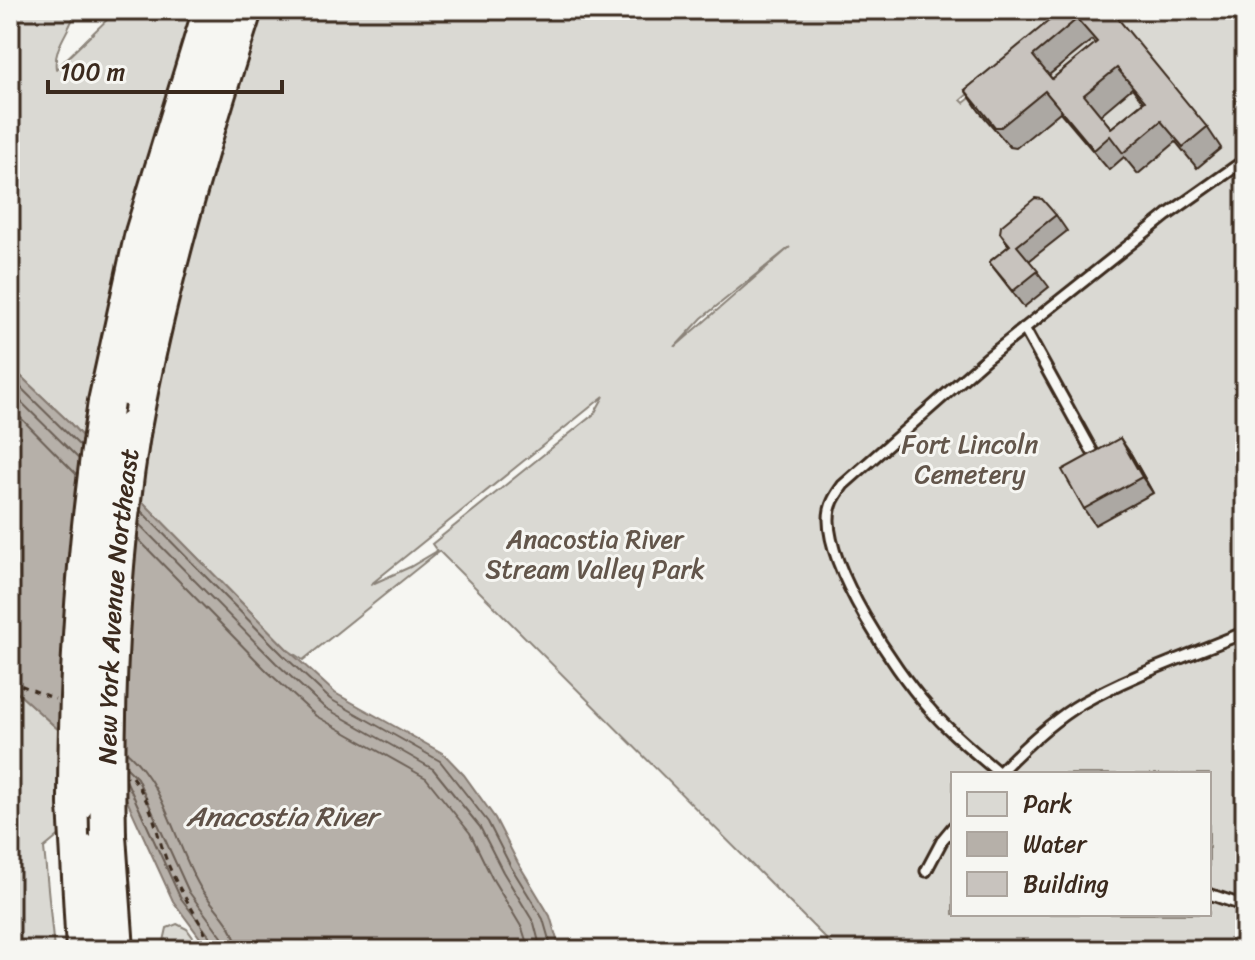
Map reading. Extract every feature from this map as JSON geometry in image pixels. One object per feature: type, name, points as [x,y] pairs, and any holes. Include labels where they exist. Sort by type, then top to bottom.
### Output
[{"type":"highway","name":"New York Avenue Northeast","points":[[84,950],[76,804],[77,692],[93,488],[106,402],[139,245],[211,10]]},
{"type":"highway","name":"New York Avenue Northeast","points":[[116,950],[108,836],[109,648],[116,553],[133,428],[151,332],[170,256],[244,10]]},
{"type":"lane","points":[[997,772],[928,708],[905,678],[851,589],[832,543],[829,518],[834,497],[843,485],[938,400],[1024,328],[1167,215],[1245,160]]},
{"type":"lane","points":[[1024,328],[1098,463]]},
{"type":"lane","points":[[1001,772],[1034,740],[1080,705],[1245,632]]},
{"type":"lane","points":[[926,871],[951,829]]},
{"type":"lane","points":[[1211,895],[1245,906]]},
{"type":"green space","points":[[10,10],[76,10],[59,46],[56,69],[117,10],[878,10],[886,15],[908,10],[1076,10],[969,93],[961,100],[964,103],[1078,10],[1245,10],[1245,950],[837,950],[439,551],[303,660],[288,650],[69,422],[10,366]],"holes":[[[790,247],[675,347],[702,318]],[[604,396],[594,414],[432,544],[437,551],[370,585]]]},
{"type":"green space","points":[[10,686],[120,785],[44,848],[54,950],[10,950]]},
{"type":"green space","points":[[177,924],[187,929],[202,950],[162,950],[167,928]]},
{"type":"water","name":"Anacostia River","points":[[10,366],[69,422],[288,650],[335,693],[444,754],[464,775],[495,818],[550,916],[560,950],[209,950],[173,901],[120,785],[10,686]]},
{"type":"building","points":[[1062,10],[1070,10],[1074,15],[1080,10],[1111,10],[1207,127],[1183,147],[1161,121],[1123,153],[1110,136],[1094,150],[1045,91],[1001,127],[995,127],[965,90]],"holes":[[[1077,19],[1097,42],[1052,79],[1033,56]],[[1117,68],[1145,101],[1111,128],[1084,95]]]},
{"type":"building","points":[[1035,198],[1042,199],[1056,215],[1017,246],[1038,271],[1013,291],[989,262],[1010,245],[1000,233],[1001,226]]},
{"type":"building","points":[[1120,438],[1142,477],[1084,509],[1062,470]]},
{"type":"park label","name":"Fort Lincoln Cemetery","points":[[970,459]]},
{"type":"park label","name":"Anacostia River Stream Valley Park","points":[[595,554]]}]
